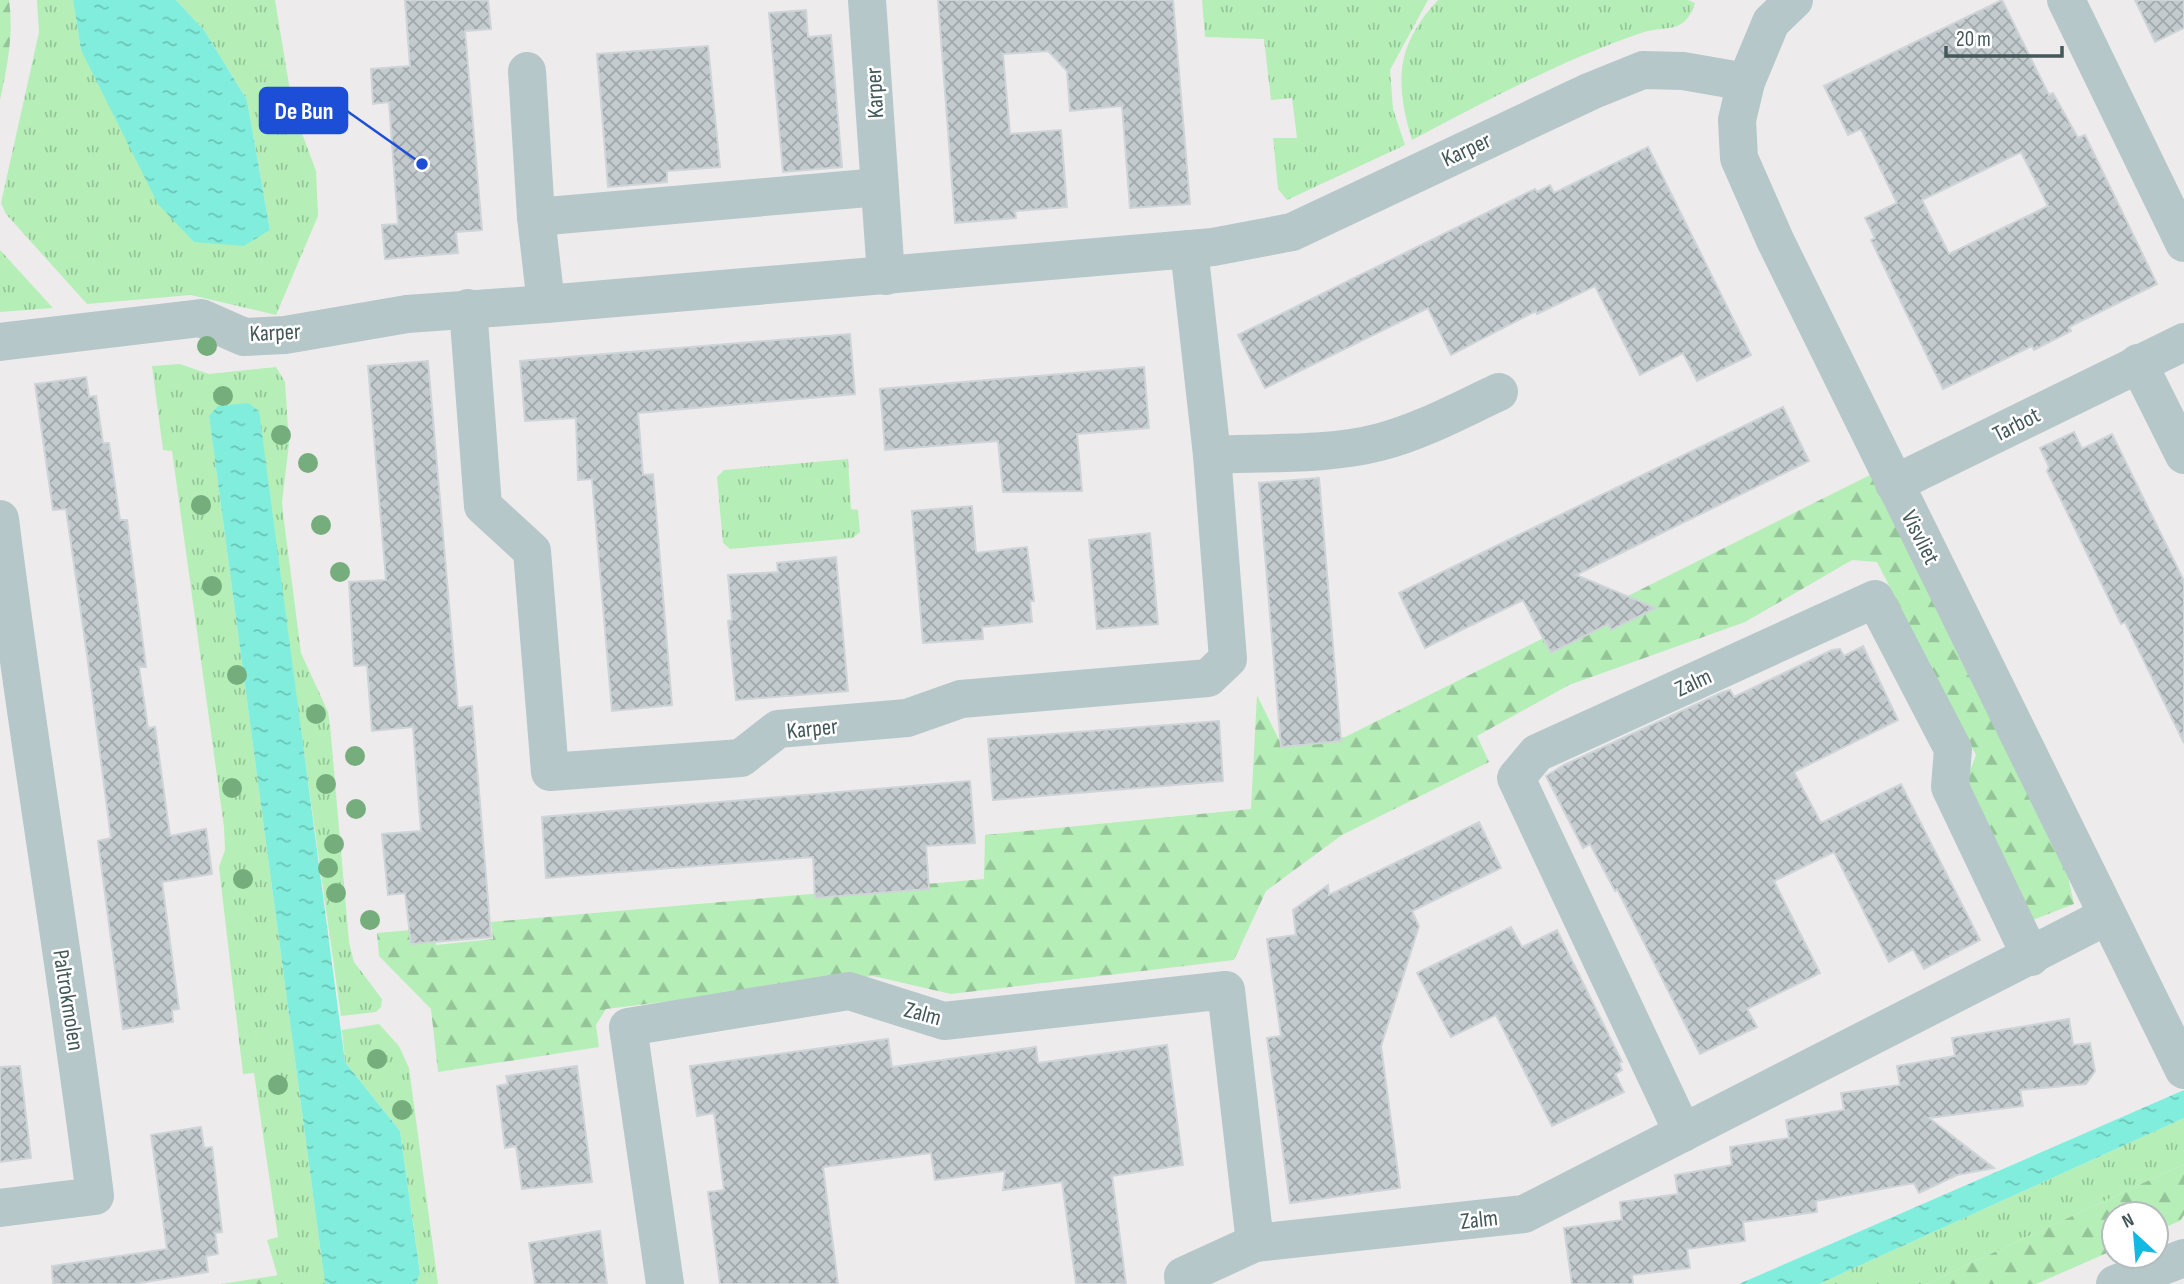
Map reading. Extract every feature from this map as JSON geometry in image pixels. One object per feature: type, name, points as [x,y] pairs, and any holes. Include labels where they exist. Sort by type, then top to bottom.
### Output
[{"type":"street","name":"Karper","points":[[867,0],[886,276]]},
{"type":"street","name":"Visvliet","points":[[1794,0],[1771,22],[1746,82],[1737,120],[1739,158],[1775,240],[1894,484],[2184,1070]]},
{"type":"street","points":[[2066,0],[2184,243]]},
{"type":"street","points":[[527,71],[536,217],[546,304]]},
{"type":"street","name":"Karper","points":[[0,342],[201,318],[244,337],[285,335],[407,314],[468,308],[546,304],[1189,249],[1292,232],[1567,102],[1643,71],[1683,71],[1746,82]]},
{"type":"street","points":[[536,217],[879,187]]},
{"type":"street","name":"Karper","points":[[468,308],[484,506],[532,551],[550,772],[741,758],[778,729],[907,718],[961,699],[1208,678],[1228,659],[1212,455],[1189,249]]},
{"type":"street","name":"Tarbot","points":[[1894,484],[2184,342]]},
{"type":"street","points":[[2138,363],[2184,455]]},
{"type":"street","points":[[1212,455],[1321,450],[1377,443],[1419,430],[1499,392]]},
{"type":"street","name":"Paltrokmolen","points":[[0,519],[12,712],[76,1040],[95,1196],[0,1208]]},
{"type":"street","name":"Zalm","points":[[1684,1133],[1516,778],[1537,753],[1875,598],[1953,749],[1950,787],[2031,957]]},
{"type":"street","name":"Zalm","points":[[1184,1284],[1184,1276],[1255,1243],[1524,1214],[2107,916]]},
{"type":"street","name":"Zalm","points":[[664,1284],[628,1027],[849,991],[944,1021],[1226,990],[1255,1243]]},
{"type":"street","points":[[2115,1284],[2184,1258]]},
{"type":"green space","points":[[0,0],[9,0],[11,25],[0,100]]},
{"type":"green space","points":[[37,0],[73,0],[81,50],[270,230],[247,100],[204,30],[176,0],[275,0],[293,109],[316,171],[318,216],[276,315],[191,295],[87,304],[6,214],[1,203],[39,32]]},
{"type":"green space","points":[[1202,0],[1428,0],[1390,70],[1393,109],[1405,145],[1287,200],[1278,189],[1273,138],[1297,138],[1292,98],[1271,100],[1264,39],[1205,37]]},
{"type":"green space","points":[[1438,0],[1688,0],[1695,3],[1691,13],[1680,25],[1641,33],[1582,56],[1412,140],[1403,101],[1402,66],[1413,33]]},
{"type":"green space","points":[[0,250],[53,308],[0,312]]},
{"type":"green space","points":[[180,364],[209,374],[276,367],[285,382],[289,444],[282,502],[301,653],[328,712],[349,942],[354,962],[382,999],[381,1007],[376,1012],[341,1016],[289,646],[209,416],[325,1284],[280,1284],[267,1240],[278,1237],[254,1073],[243,1074],[219,867],[225,850],[224,827],[172,451],[163,450],[152,366]]},
{"type":"green space","points":[[848,459],[851,509],[858,510],[860,532],[853,538],[730,549],[723,543],[717,477],[724,470]]},
{"type":"green space","points":[[1870,475],[2065,863],[2074,904],[2030,921],[1965,784],[1976,755],[1877,562],[1852,560],[1745,622],[1569,685],[1477,736],[1489,762],[1342,835],[1266,891],[1234,960],[951,994],[873,976],[606,1009],[596,1025],[599,1047],[438,1072],[431,1009],[379,956],[377,933],[433,928],[436,945],[493,939],[491,922],[984,879],[985,835],[1251,809],[1257,695],[1280,742],[1345,737]]},
{"type":"green space","points":[[379,1024],[399,1046],[409,1068],[438,1284],[416,1284],[420,1272],[400,1131],[345,1062],[342,1030]]},
{"type":"green space","points":[[2184,1118],[2184,1164],[2107,1200],[2100,1200],[2100,1203],[1926,1284],[1819,1284]]},
{"type":"green space","points":[[2184,1164],[2184,1215],[2180,1221],[2170,1225],[2170,1200],[2107,1200]]},
{"type":"green space","points":[[2100,1203],[2100,1256],[2036,1284],[1926,1284]]},
{"type":"green space","points":[[279,1275],[280,1284],[221,1284]]},
{"type":"water","points":[[73,0],[176,0],[204,30],[247,100],[270,230],[244,246],[194,242],[158,204],[81,50]]},
{"type":"water","points":[[248,403],[259,411],[345,1062],[400,1131],[420,1273],[416,1284],[325,1284],[209,416],[218,406]]},
{"type":"water","points":[[2184,1090],[2184,1118],[1819,1284],[1739,1284]]},
{"type":"building","points":[[405,0],[488,0],[491,29],[465,31],[482,230],[456,232],[458,253],[385,259],[382,225],[398,224],[389,102],[373,104],[371,69],[410,66]]},
{"type":"building","points":[[938,0],[1173,0],[1190,204],[1130,208],[1122,106],[1070,111],[1067,71],[1048,51],[1003,54],[1010,134],[1061,130],[1067,207],[1015,211],[1016,218],[955,223]]},
{"type":"building","points":[[2002,0],[2049,95],[2053,93],[2078,138],[2085,135],[2157,284],[2069,327],[2071,331],[2034,350],[2032,346],[1943,389],[1871,240],[1875,238],[1865,218],[1897,203],[1861,129],[1848,135],[1824,86]],"holes":[[[2021,152],[2048,206],[1949,254],[1922,200]]]},
{"type":"building","points":[[2135,0],[2184,0],[2184,28],[2155,42]]},
{"type":"building","points":[[806,10],[808,37],[831,35],[842,167],[783,172],[769,13]]},
{"type":"building","points":[[708,46],[720,167],[667,171],[667,182],[608,187],[597,54]]},
{"type":"building","points":[[1648,147],[1751,355],[1697,381],[1683,353],[1640,375],[1595,286],[1537,314],[1536,311],[1451,355],[1428,308],[1265,388],[1238,335],[1535,189],[1537,192],[1550,185],[1554,193]]},
{"type":"building","points":[[850,334],[855,394],[638,413],[643,475],[653,474],[672,705],[612,711],[592,479],[578,480],[576,418],[525,421],[520,361]]},
{"type":"building","points":[[428,361],[458,708],[472,706],[491,937],[411,944],[405,893],[388,895],[382,834],[421,831],[413,727],[372,731],[367,665],[354,666],[349,582],[386,580],[368,366]]},
{"type":"building","points":[[1144,367],[1149,428],[1077,434],[1082,491],[1003,492],[998,441],[885,450],[880,389]]},
{"type":"building","points":[[86,377],[89,397],[96,396],[103,443],[109,443],[120,520],[127,520],[146,667],[139,667],[148,728],[155,727],[170,836],[206,829],[212,874],[162,882],[179,1009],[172,1010],[173,1022],[123,1029],[98,841],[111,838],[88,662],[66,509],[53,510],[35,384]]},
{"type":"building","points":[[1783,407],[1809,461],[1576,575],[1656,608],[1611,630],[1608,624],[1551,653],[1523,600],[1425,648],[1399,593]]},
{"type":"building","points":[[2074,432],[2082,449],[2112,434],[2184,581],[2184,743],[2125,622],[2121,624],[2047,471],[2049,467],[2040,448]]},
{"type":"building","points":[[1319,478],[1341,741],[1281,747],[1259,483]]},
{"type":"building","points":[[972,506],[976,553],[1027,547],[1034,601],[1030,601],[1032,622],[982,627],[983,639],[923,643],[912,511]]},
{"type":"building","points":[[1150,533],[1158,624],[1097,629],[1089,540]]},
{"type":"building","points":[[836,557],[848,691],[736,700],[728,621],[732,620],[728,575],[778,572],[777,563]]},
{"type":"building","points":[[1863,646],[1898,720],[1794,772],[1821,823],[1901,784],[1980,940],[1924,969],[1913,949],[1889,962],[1834,852],[1774,881],[1820,973],[1747,1009],[1757,1027],[1700,1054],[1617,889],[1615,891],[1590,844],[1583,848],[1546,776],[1564,765],[1723,692],[1730,690],[1734,697],[1832,650],[1840,649],[1844,656]]},
{"type":"building","points":[[1219,721],[1223,781],[993,800],[988,739]]},
{"type":"building","points":[[970,781],[975,843],[926,846],[929,889],[815,898],[813,857],[546,878],[542,817]]},
{"type":"building","points":[[1479,822],[1501,868],[1412,911],[1419,926],[1381,1046],[1400,1188],[1290,1203],[1267,1038],[1281,1036],[1267,939],[1296,935],[1293,910],[1328,885],[1329,895]]},
{"type":"building","points":[[1511,927],[1522,947],[1557,930],[1622,1062],[1619,1063],[1622,1070],[1615,1074],[1624,1092],[1552,1126],[1496,1015],[1451,1037],[1417,973]]},
{"type":"building","points":[[2069,1019],[2073,1045],[2090,1043],[2095,1071],[2086,1084],[2020,1090],[2023,1106],[1929,1118],[1994,1168],[1957,1175],[1919,1193],[1914,1183],[1816,1201],[1817,1212],[1743,1222],[1745,1241],[1687,1249],[1690,1268],[1632,1275],[1633,1284],[1572,1284],[1564,1228],[1622,1220],[1620,1202],[1678,1194],[1675,1175],[1732,1165],[1730,1147],[1789,1138],[1786,1120],[1844,1110],[1841,1093],[1900,1085],[1897,1066],[1955,1056],[1952,1038]]},
{"type":"building","points":[[888,1039],[892,1067],[1036,1047],[1038,1063],[1167,1045],[1183,1165],[1112,1176],[1126,1284],[1076,1284],[1062,1182],[1003,1190],[1005,1171],[935,1180],[931,1153],[823,1167],[838,1284],[720,1284],[708,1192],[724,1190],[714,1113],[697,1116],[690,1066]]},
{"type":"building","points":[[20,1066],[31,1158],[0,1162],[0,1067]]},
{"type":"building","points":[[577,1066],[592,1182],[522,1189],[516,1146],[505,1148],[497,1086],[508,1084],[506,1076]]},
{"type":"building","points":[[201,1127],[204,1148],[212,1147],[222,1232],[215,1233],[218,1254],[206,1256],[208,1272],[133,1284],[53,1284],[52,1266],[167,1249],[151,1135]]},
{"type":"building","points":[[600,1231],[607,1284],[535,1284],[529,1243]]},
{"type":"place","name":"De Bun","points":[[422,164]]}]
